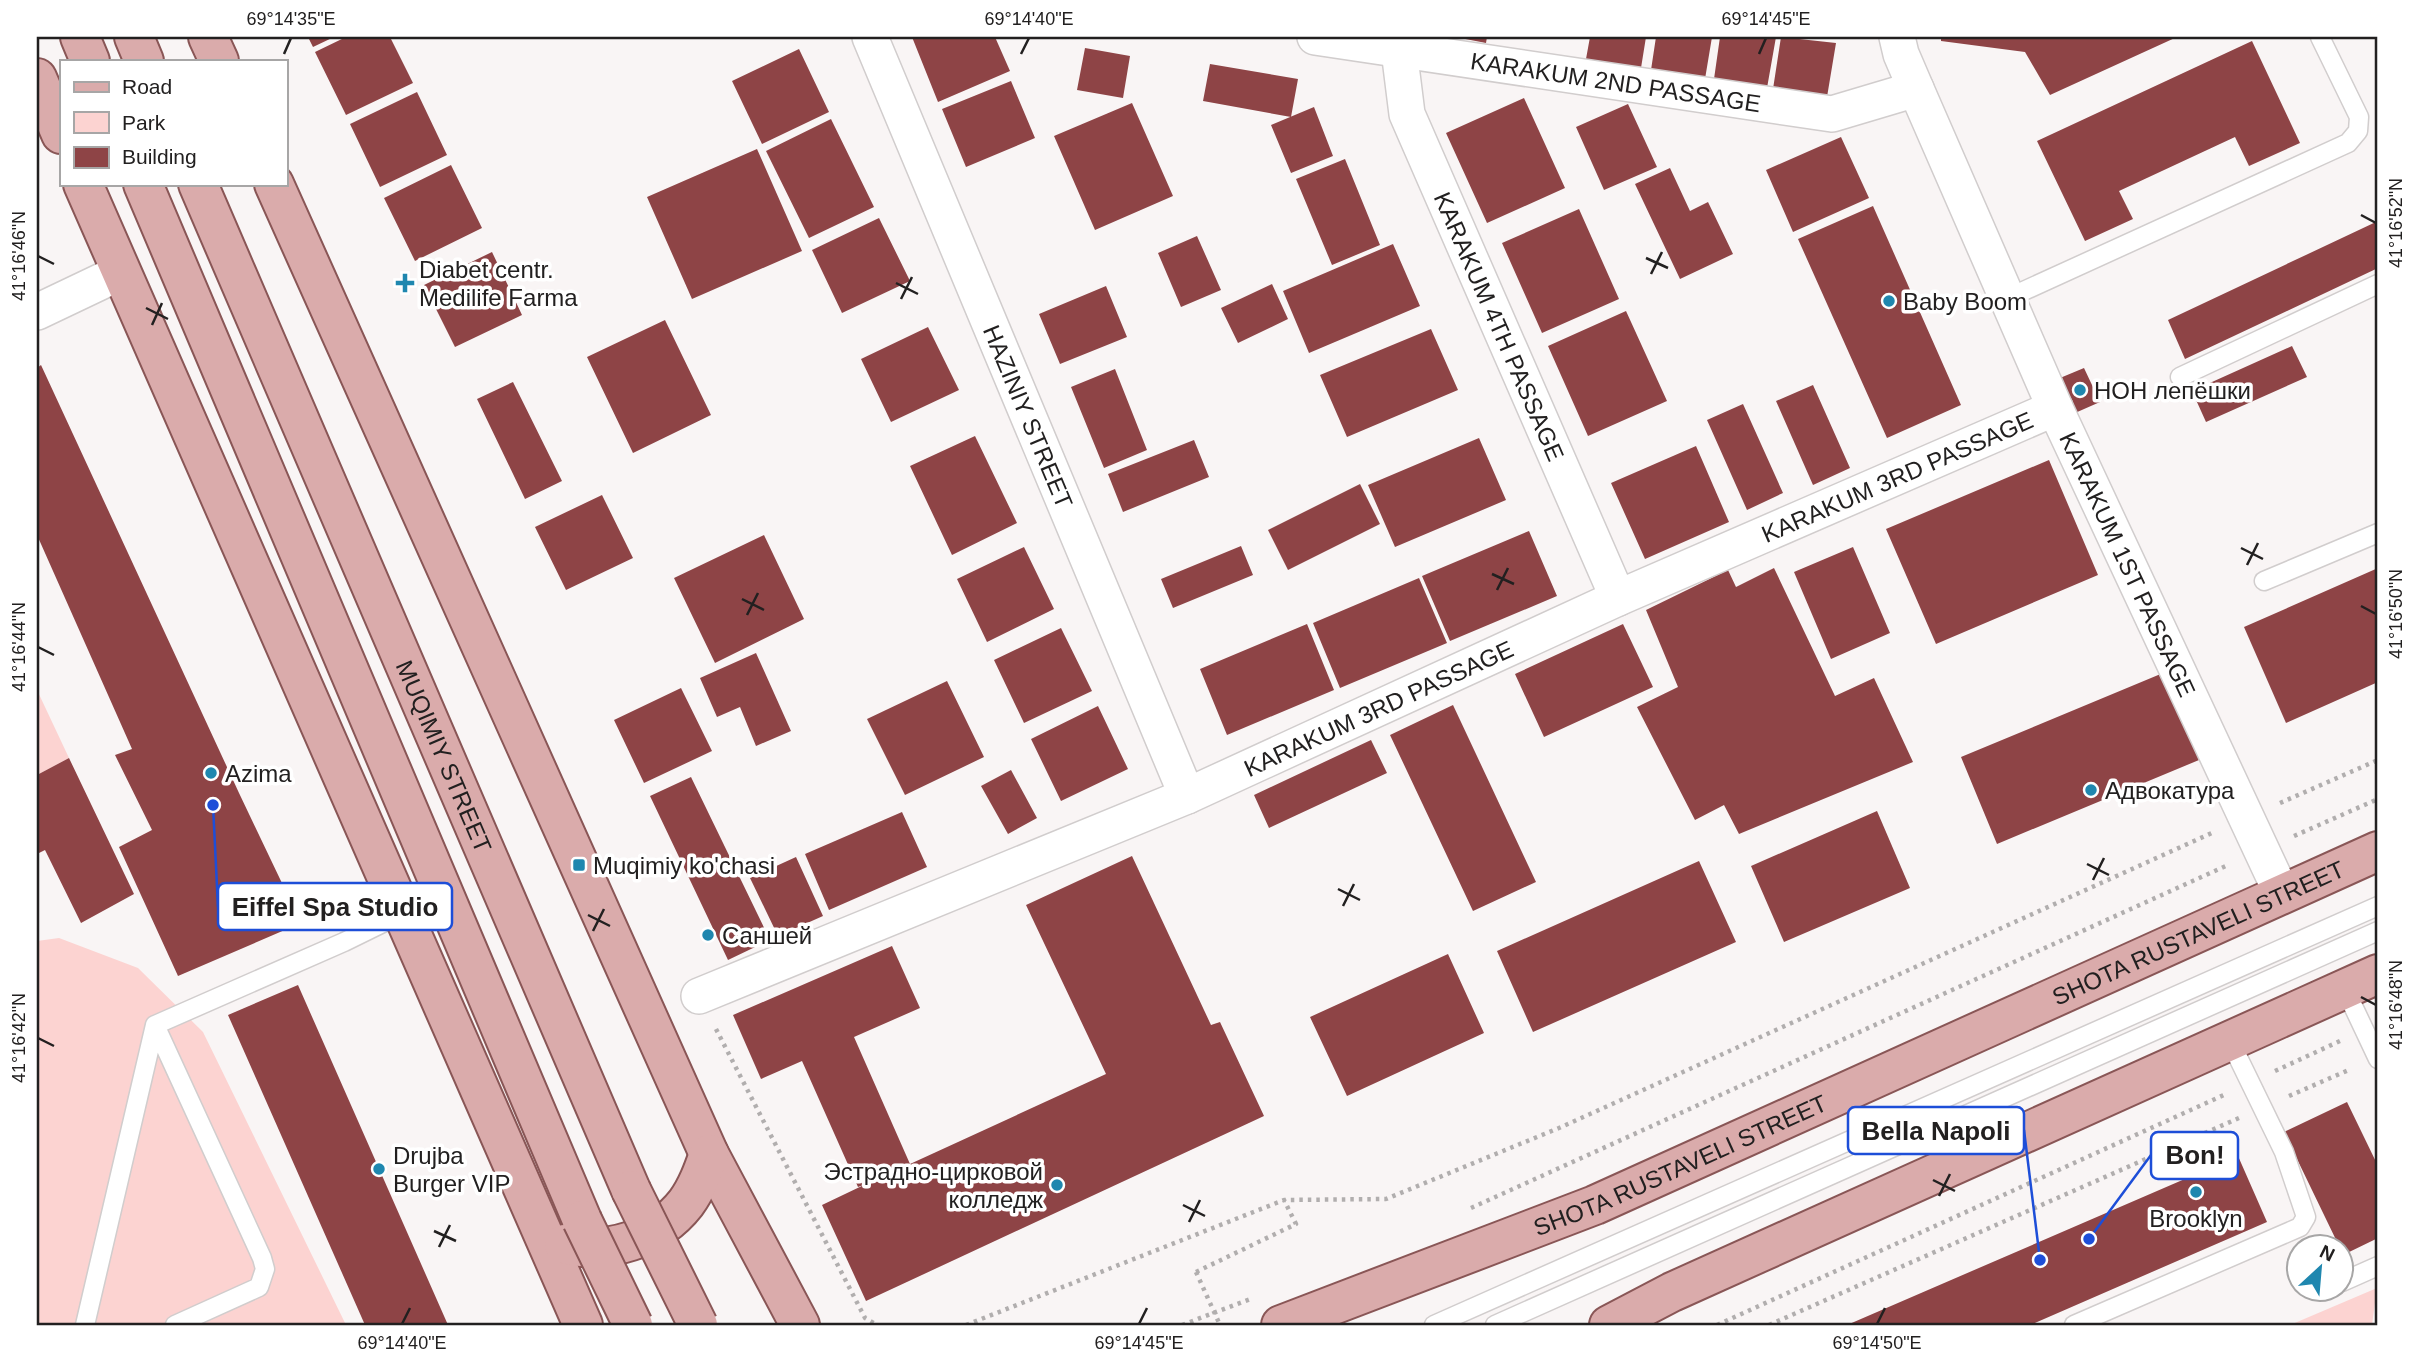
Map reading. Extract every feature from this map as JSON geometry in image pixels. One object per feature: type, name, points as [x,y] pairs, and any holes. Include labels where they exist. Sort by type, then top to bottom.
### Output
[{"type":"main road","points":[[80,37],[90,60]]},
{"type":"main road","points":[[134,37],[144,60]]},
{"type":"main road","points":[[208,37],[219,60]]},
{"type":"main road","points":[[37,78],[60,132]]},
{"type":"main road","points":[[84,186],[583,1325]]},
{"type":"main road","points":[[145,186],[582,1220],[633,1325]]},
{"type":"main road","points":[[275,186],[709,1154],[800,1325]]},
{"type":"main road","name":"MUQIMIY STREET","points":[[204,196],[631,1190],[698,1325]]},
{"type":"main road","name":"SHOTA RUSTAVELI STREET","points":[[1281,1325],[1595,1205],[2378,851]]},
{"type":"main road","points":[[1609,1325],[1672,1292],[2362,982]]},
{"type":"main road","points":[[543,1234],[565,1245],[591,1249],[645,1236],[666,1222],[685,1204],[700,1180],[709,1154]]},
{"type":"street","name":"HAZINIY STREET","points":[[870,37],[1187,796]]},
{"type":"street","name":"KARAKUM 2ND PASSAGE","points":[[1315,37],[1832,114],[1916,89]]},
{"type":"street","name":"KARAKUM 1ST PASSAGE","points":[[1897,37],[1901,54],[2006,299],[2282,894]]},
{"type":"street","name":"KARAKUM 4TH PASSAGE","points":[[1399,50],[1407,114],[1618,598]]},
{"type":"street","points":[[37,312],[121,272]]},
{"type":"street","name":"KARAKUM 3RD PASSAGE","points":[[699,996],[1187,796],[1618,598],[2055,408]]},
{"type":"lane","points":[[2006,299],[2348,143],[2358,131],[2359,117],[2320,37]]},
{"type":"lane","points":[[2180,377],[2378,284]]},
{"type":"lane","points":[[2264,581],[2378,533]]},
{"type":"lane","points":[[1434,1325],[2378,906]]},
{"type":"lane","points":[[155,1025],[373,929],[403,913]]},
{"type":"lane","points":[[1495,1325],[2378,931]]},
{"type":"lane","points":[[2362,982],[2363,1030],[2378,1058]]},
{"type":"lane","points":[[85,1325],[155,1025]]},
{"type":"lane","points":[[155,1025],[265,1269],[259,1287],[174,1325]]},
{"type":"lane","points":[[2074,1325],[2300,1227],[2306,1217],[2284,1152],[2230,1041]]},
{"type":"lane","points":[[2356,1276],[2378,1266]]},
{"type":"path","points":[[966,1325],[1284,1199],[1386,1199],[1559,1128],[2378,760]]},
{"type":"path","points":[[1466,1210],[2378,799]]},
{"type":"path","points":[[699,996],[866,1318],[877,1325]]},
{"type":"path","points":[[1717,1325],[2363,1030]]},
{"type":"path","points":[[1769,1325],[2378,1058]]},
{"type":"path","points":[[1220,1325],[1196,1272],[1296,1224],[1284,1199]]},
{"type":"path","points":[[1182,1325],[1257,1296]]},
{"type":"green space","points":[[37,690],[69,758],[37,775]]},
{"type":"green space","points":[[59,938],[138,968],[203,1032],[346,1325],[37,1325],[37,941]]},
{"type":"green space","points":[[2377,1288],[2372,1325],[2290,1325],[2344,1302],[2356,1302],[2356,1297]]},
{"type":"building","points":[[308,37],[334,37],[313,47]]},
{"type":"building","points":[[346,37],[390,37],[413,83],[346,115],[315,52]]},
{"type":"building","points":[[912,37],[995,37],[1010,71],[938,102]]},
{"type":"building","points":[[1455,37],[1487,37],[1486,43]]},
{"type":"building","points":[[1590,37],[1646,37],[1641,68],[1586,59]]},
{"type":"building","points":[[1656,37],[1712,37],[1705,79],[1651,70]]},
{"type":"building","points":[[1720,37],[1776,37],[1767,88],[1714,79]]},
{"type":"building","points":[[1781,37],[1836,43],[1827,97],[1773,89]]},
{"type":"building","points":[[1941,37],[2177,37],[2050,95],[2025,52],[1941,41]]},
{"type":"building","points":[[2252,41],[2300,143],[2249,166],[2235,137],[2119,191],[2133,219],[2085,241],[2037,141]]},
{"type":"building","points":[[1085,48],[1130,56],[1123,98],[1077,90]]},
{"type":"building","points":[[799,49],[829,112],[762,144],[732,81]]},
{"type":"building","points":[[1210,64],[1298,79],[1291,117],[1203,101]]},
{"type":"building","points":[[1011,81],[1035,138],[966,167],[942,109]]},
{"type":"building","points":[[417,92],[447,155],[380,187],[350,124]]},
{"type":"building","points":[[1524,98],[1565,188],[1487,223],[1446,133]]},
{"type":"building","points":[[1132,103],[1173,196],[1095,230],[1054,136]]},
{"type":"building","points":[[1628,104],[1657,167],[1604,190],[1576,127]]},
{"type":"building","points":[[1314,107],[1333,156],[1291,173],[1271,125]]},
{"type":"building","points":[[831,119],[874,207],[809,238],[766,151]]},
{"type":"building","points":[[1841,137],[1869,198],[1793,232],[1766,170]]},
{"type":"building","points":[[757,149],[802,251],[692,299],[647,197]]},
{"type":"building","points":[[1345,159],[1380,245],[1332,265],[1296,179]]},
{"type":"building","points":[[451,165],[482,228],[415,261],[384,198]]},
{"type":"building","points":[[1670,168],[1690,211],[1708,202],[1733,254],[1680,279],[1635,184]]},
{"type":"building","points":[[1873,206],[1961,405],[1887,438],[1798,239]]},
{"type":"building","points":[[1579,209],[1619,299],[1542,333],[1502,243]]},
{"type":"building","points":[[879,218],[910,281],[842,313],[812,250]]},
{"type":"building","points":[[2378,221],[2378,268],[2185,359],[2168,320]]},
{"type":"building","points":[[1197,236],[1221,290],[1181,307],[1158,253]]},
{"type":"building","points":[[1393,244],[1420,306],[1309,353],[1283,291]]},
{"type":"building","points":[[492,252],[522,315],[455,347],[424,285]]},
{"type":"building","points":[[1272,284],[1288,319],[1238,343],[1221,308]]},
{"type":"building","points":[[1106,286],[1127,337],[1060,364],[1039,314]]},
{"type":"building","points":[[1626,311],[1667,401],[1588,436],[1548,346]]},
{"type":"building","points":[[665,320],[711,415],[633,453],[587,357]]},
{"type":"building","points":[[928,327],[959,390],[891,422],[861,359]]},
{"type":"building","points":[[1431,329],[1458,390],[1347,437],[1320,375]]},
{"type":"building","points":[[2292,346],[2307,377],[2206,422],[2192,391]]},
{"type":"building","points":[[41,365],[301,923],[178,976],[119,847],[152,830],[115,755],[132,749],[37,535],[37,368]]},
{"type":"building","points":[[2084,368],[2100,402],[2075,413],[2060,378]]},
{"type":"building","points":[[1115,369],[1147,450],[1104,468],[1071,387]]},
{"type":"building","points":[[513,382],[562,481],[525,499],[477,399]]},
{"type":"building","points":[[1813,385],[1850,468],[1813,485],[1776,401]]},
{"type":"building","points":[[1743,404],[1783,493],[1747,510],[1707,420]]},
{"type":"building","points":[[975,436],[1017,523],[952,555],[910,466]]},
{"type":"building","points":[[1479,438],[1506,500],[1395,547],[1368,485]]},
{"type":"building","points":[[1194,440],[1209,477],[1123,512],[1108,474]]},
{"type":"building","points":[[1696,446],[1729,522],[1645,559],[1611,483]]},
{"type":"building","points":[[2049,460],[2098,575],[1936,644],[1886,529]]},
{"type":"building","points":[[1360,484],[1380,524],[1288,570],[1268,530]]},
{"type":"building","points":[[602,495],[633,558],[566,590],[535,527]]},
{"type":"building","points":[[1529,531],[1557,596],[1450,641],[1422,576]]},
{"type":"building","points":[[764,535],[804,619],[715,663],[674,578]]},
{"type":"building","points":[[1241,546],[1253,575],[1173,608],[1161,579]]},
{"type":"building","points":[[1024,547],[1054,609],[987,642],[957,579]]},
{"type":"building","points":[[1853,547],[1890,633],[1831,659],[1794,572]]},
{"type":"building","points":[[1774,568],[1835,696],[1874,678],[1913,762],[1739,834],[1724,805],[1695,820],[1637,707],[1678,687],[1646,610],[1728,570],[1736,587]]},
{"type":"building","points":[[2378,568],[2378,682],[2286,723],[2244,627]]},
{"type":"building","points":[[1419,578],[1447,643],[1340,688],[1313,623]]},
{"type":"building","points":[[1307,624],[1334,690],[1227,735],[1200,669]]},
{"type":"building","points":[[1623,624],[1653,687],[1544,737],[1515,674]]},
{"type":"building","points":[[1061,628],[1092,691],[1024,723],[994,660]]},
{"type":"building","points":[[756,653],[791,731],[756,746],[740,707],[717,717],[700,678]]},
{"type":"building","points":[[2163,673],[2199,760],[1997,844],[1961,757]]},
{"type":"building","points":[[947,681],[984,757],[905,795],[867,719]]},
{"type":"building","points":[[681,688],[712,751],[644,783],[614,720]]},
{"type":"building","points":[[1453,705],[1536,882],[1473,911],[1390,735]]},
{"type":"building","points":[[1098,706],[1128,769],[1061,801],[1031,739]]},
{"type":"building","points":[[1371,740],[1387,773],[1269,828],[1254,795]]},
{"type":"building","points":[[69,758],[134,894],[81,923],[45,850],[37,854],[37,775]]},
{"type":"building","points":[[1011,770],[1037,818],[1008,834],[981,786]]},
{"type":"building","points":[[691,777],[770,940],[728,960],[650,796]]},
{"type":"building","points":[[1877,811],[1910,888],[1784,942],[1751,866]]},
{"type":"building","points":[[902,812],[927,867],[829,910],[805,854]]},
{"type":"building","points":[[1132,856],[1211,1025],[1220,1022],[1264,1116],[866,1301],[822,1205],[866,1184],[858,1187],[802,1061],[761,1079],[733,1015],[892,946],[920,1008],[854,1037],[910,1164],[1106,1074],[1026,905]]},
{"type":"building","points":[[796,857],[823,916],[778,936],[750,878]]},
{"type":"building","points":[[1699,861],[1736,942],[1533,1032],[1497,951]]},
{"type":"building","points":[[1448,954],[1484,1033],[1347,1096],[1310,1017]]},
{"type":"building","points":[[298,985],[448,1325],[365,1325],[228,1015]]},
{"type":"building","points":[[2347,1102],[2378,1166],[2378,1238],[2356,1249],[2356,1232],[2332,1232],[2284,1132]]},
{"type":"building","points":[[2238,1156],[2267,1222],[2030,1325],[1847,1325]]},
{"type":"place","name":"Diabet centr. Medilife Farma","points":[[405,283]]},
{"type":"place","name":"Baby Boom","points":[[1889,301]]},
{"type":"place","name":"НОН лепёшки","points":[[2080,390]]},
{"type":"place","name":"Azima","points":[[211,773]]},
{"type":"place","name":"Адвокатура","points":[[2091,790]]},
{"type":"place","name":"Eiffel Spa Studio","points":[[213,805]]},
{"type":"place","name":"Muqimiy ko'chasi","points":[[579,865]]},
{"type":"place","name":"Саншей","points":[[708,935]]},
{"type":"place","name":"Drujba Burger VIP","points":[[379,1169]]},
{"type":"place","name":"Эстрадно-цирковой колледж","points":[[1057,1185]]},
{"type":"place","name":"Brooklyn","points":[[2196,1192]]},
{"type":"place","name":"Bon!","points":[[2089,1239]]},
{"type":"place","name":"Bella Napoli","points":[[2040,1260]]}]
